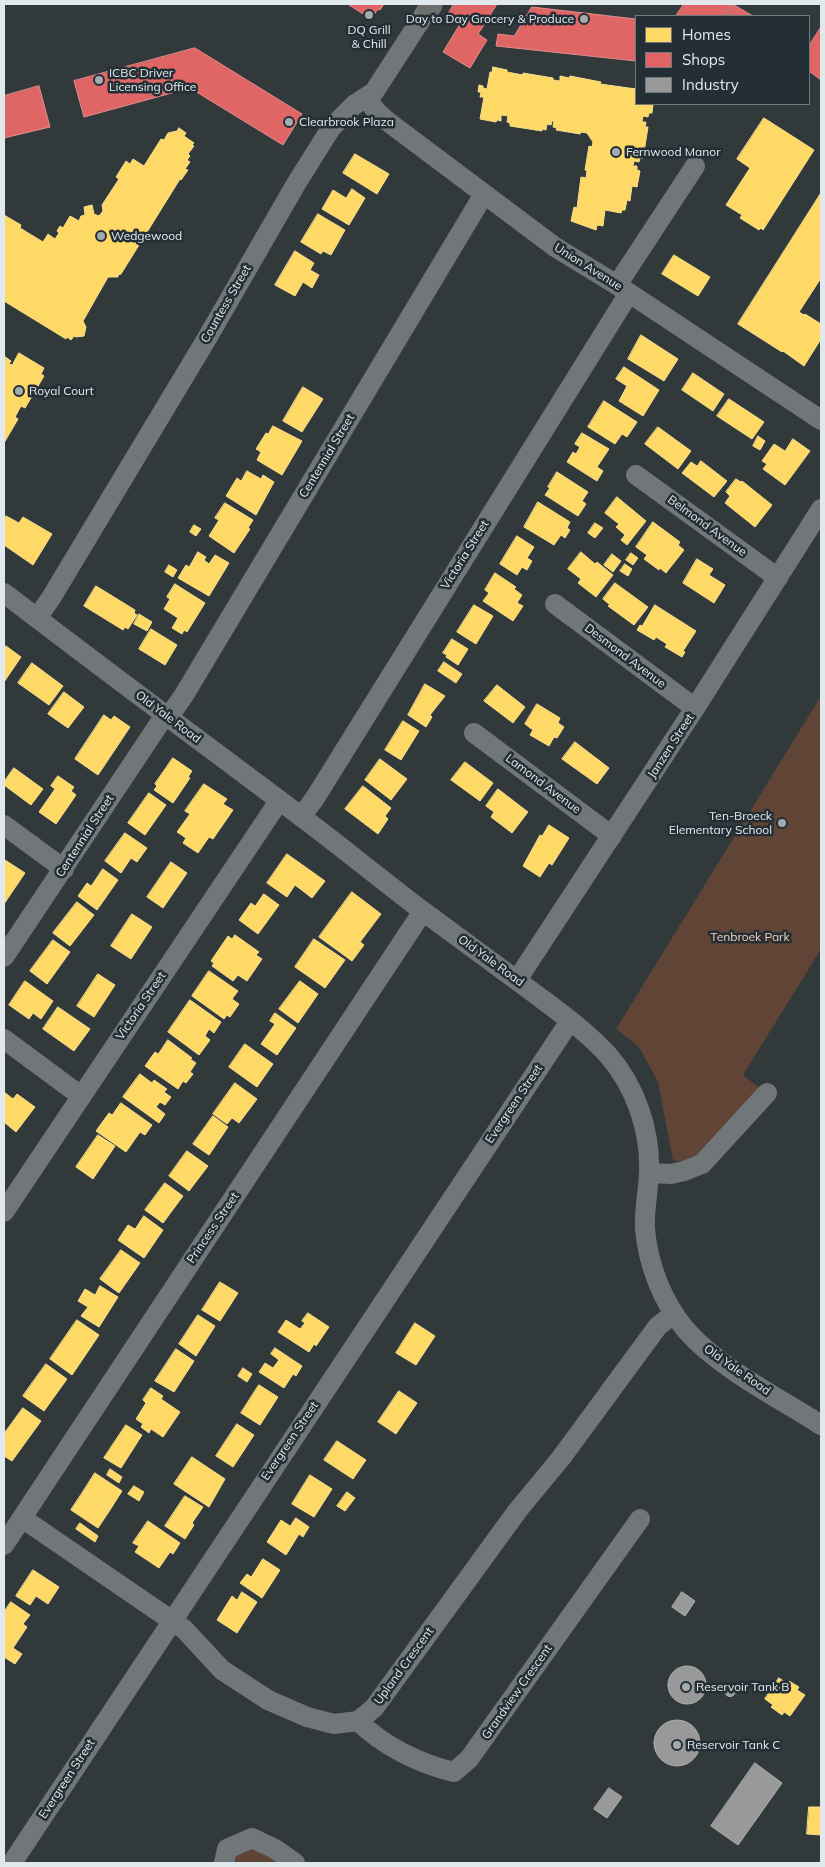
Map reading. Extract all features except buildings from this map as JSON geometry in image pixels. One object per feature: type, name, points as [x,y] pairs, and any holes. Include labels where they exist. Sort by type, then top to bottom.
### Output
[{"type":"street","name":"Countess Street","points":[[37,618],[51,598],[206,340],[331,128],[342,115],[374,92],[430,4]]},
{"type":"street","name":"Union Avenue","points":[[366,98],[387,121],[555,247],[623,289],[821,420]]},
{"type":"street","name":"Victoria Street","points":[[301,817],[315,798],[623,289],[695,166]]},
{"type":"street","name":"Centennial Street","points":[[4,957],[166,716],[184,695],[484,194]]},
{"type":"street","name":"Belmond Avenue","points":[[636,475],[778,578]]},
{"type":"street","name":"Janzen Street","points":[[517,980],[695,708],[821,509]]},
{"type":"street","name":"Old Yale Road","points":[[4,593],[586,1033],[611,1059],[634,1094],[645,1131],[649,1173],[645,1214],[648,1248],[653,1269],[674,1314],[702,1346],[719,1360],[821,1426]]},
{"type":"street","name":"Desmond Avenue","points":[[555,604],[695,708]]},
{"type":"street","name":"Lamond Avenue","points":[[474,732],[612,836]]},
{"type":"street","name":"Victoria Street","points":[[4,1212],[279,801]]},
{"type":"street","points":[[4,825],[64,869]]},
{"type":"street","name":"Princess Street","points":[[4,1545],[424,911]]},
{"type":"street","name":"Evergreen Street","points":[[12,1863],[570,1021]]},
{"type":"street","points":[[4,1039],[81,1096]]},
{"type":"street","points":[[649,1173],[671,1174],[702,1164],[767,1093]]},
{"type":"street","name":"Upland Crescent","points":[[358,1721],[374,1708],[512,1518],[561,1458],[658,1326],[674,1314]]},
{"type":"street","points":[[22,1518],[172,1620],[184,1629],[222,1670],[268,1700],[306,1718],[334,1724],[358,1721]]},
{"type":"street","name":"Grandview Crescent","points":[[358,1721],[372,1734],[412,1757],[439,1769],[454,1772],[469,1759],[640,1520]]},
{"type":"street","points":[[224,1863],[227,1849],[252,1838],[275,1849],[295,1863]]},
{"type":"green space","name":"Tenbroek Park","points":[[821,696],[821,949],[743,1075],[761,1089],[694,1159],[684,1162],[673,1160],[658,1082],[639,1047],[616,1029]]},
{"type":"green space","points":[[253,1844],[286,1863],[230,1863],[232,1851]]},
{"type":"place","name":"DQ Grill & Chill","points":[[369,15]]},
{"type":"place","name":"Day to Day Grocery & Produce","points":[[584,19]]},
{"type":"place","name":"ICBC Driver Licensing Office","points":[[99,80]]},
{"type":"place","name":"Clearbrook Plaza","points":[[289,122]]},
{"type":"place","name":"Fernwood Manor","points":[[616,152]]},
{"type":"place","name":"Wedgewood","points":[[101,236]]},
{"type":"place","name":"Royal Court","points":[[19,391]]},
{"type":"place","name":"Ten-Broeck Elementary School","points":[[782,823]]},
{"type":"place","name":"Reservoir Tank B","points":[[686,1687]]},
{"type":"place","name":"Reservoir Tank C","points":[[677,1745]]}]
